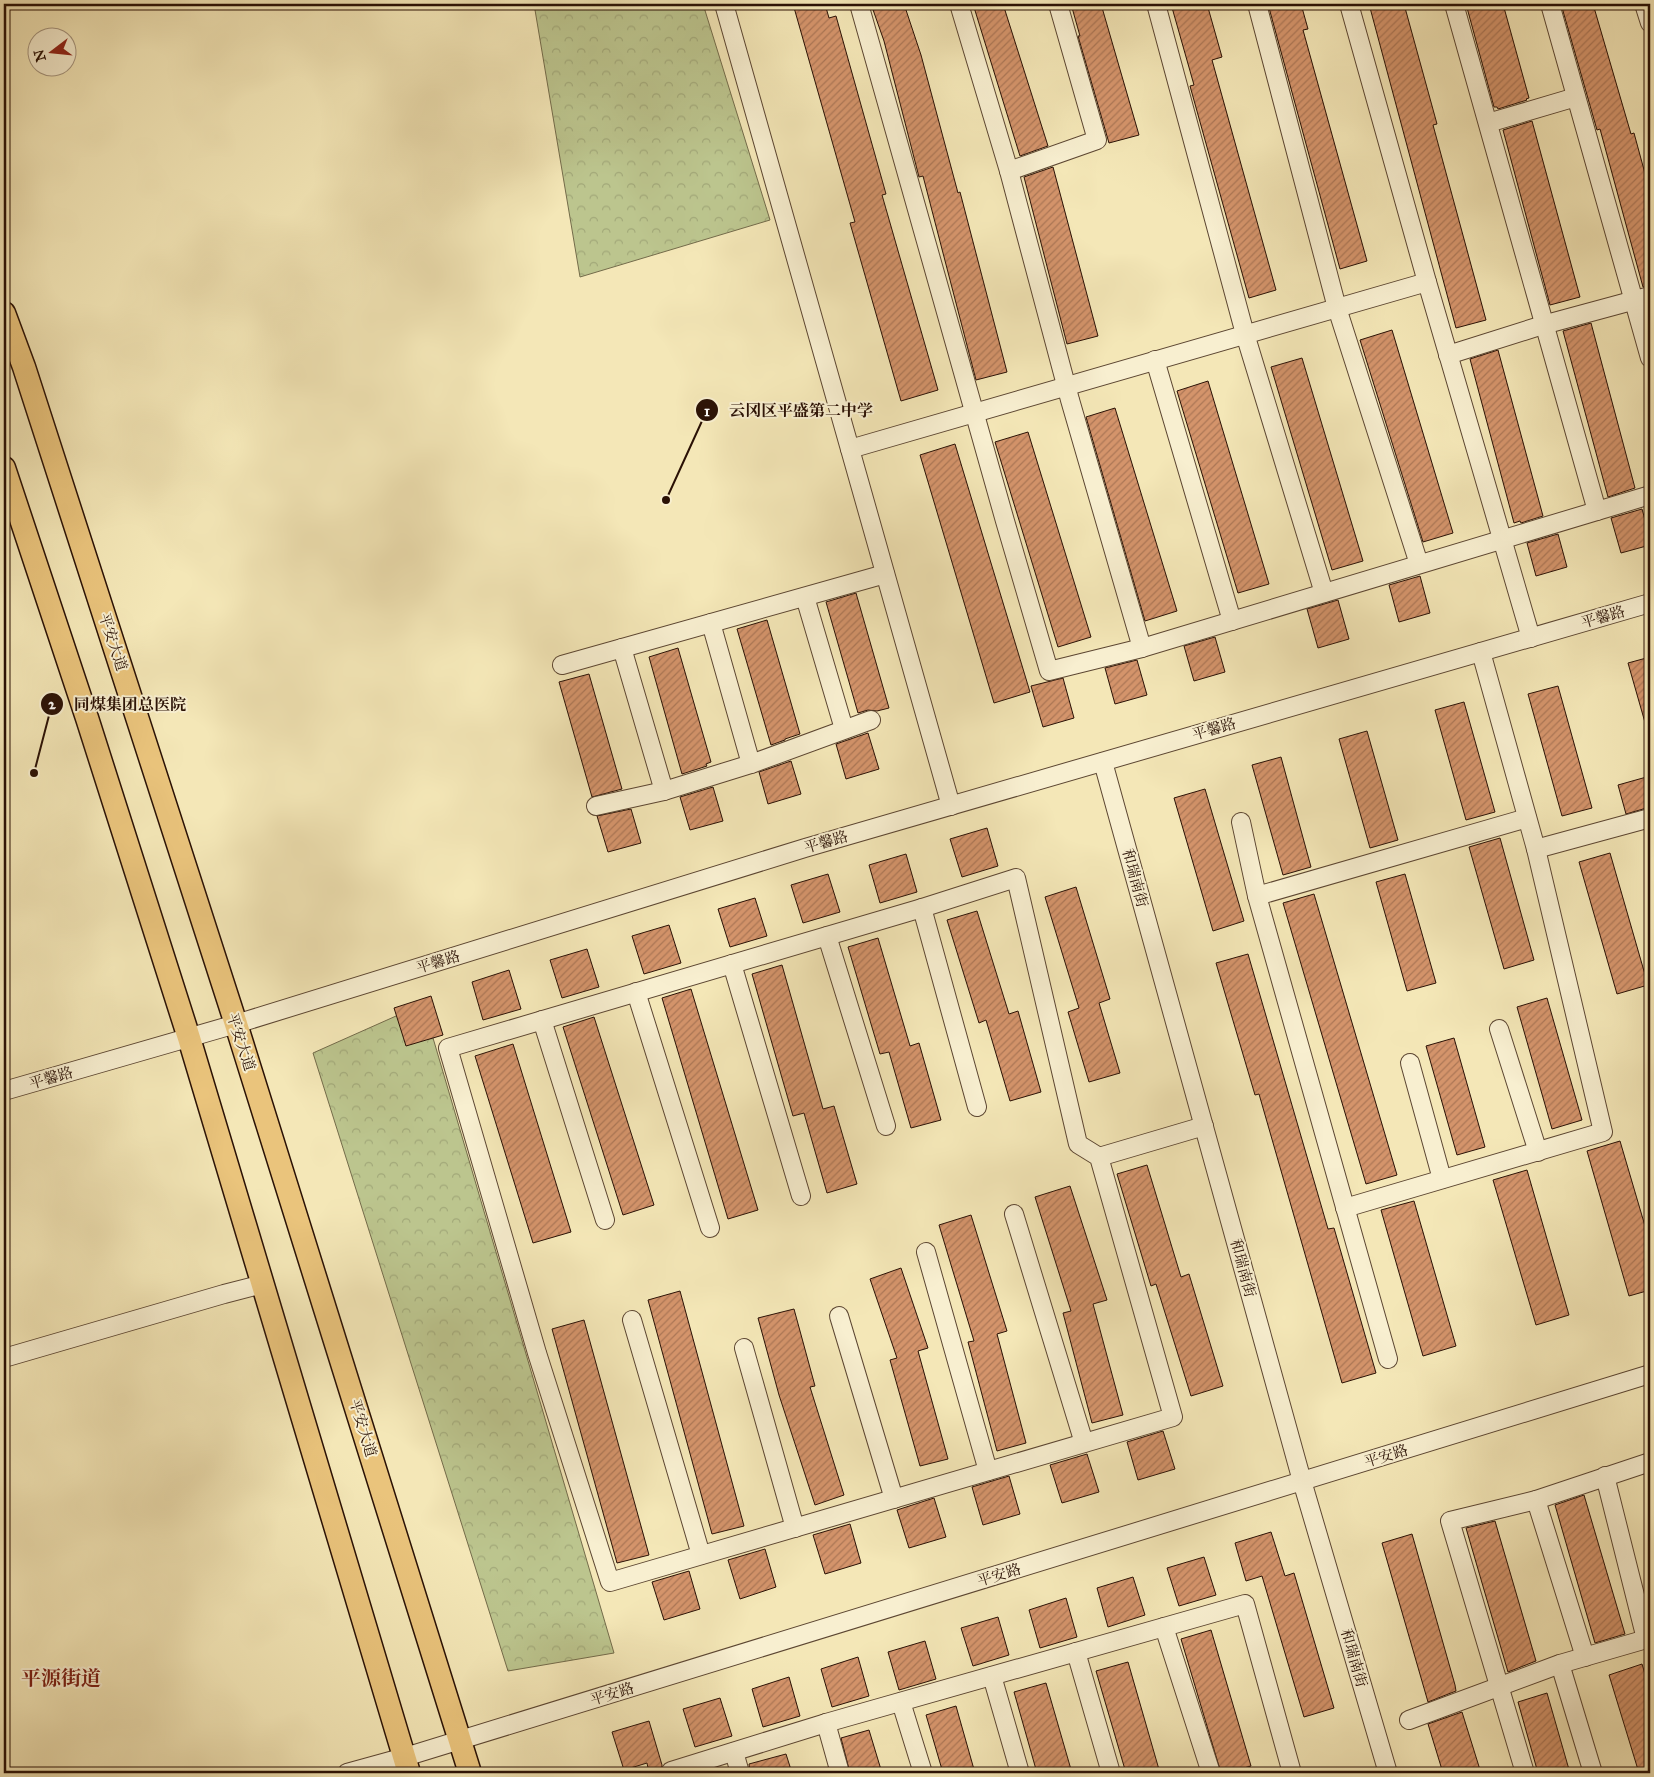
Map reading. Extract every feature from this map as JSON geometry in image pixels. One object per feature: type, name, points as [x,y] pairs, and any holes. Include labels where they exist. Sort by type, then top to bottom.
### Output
[{"type":"main road","name":"平安大道","points":[[4,313],[24,367],[236,1024],[470,1773]]},
{"type":"main road","points":[[4,468],[88,718],[189,1038],[407,1765]]},
{"type":"street","points":[[724,4],[951,806]]},
{"type":"street","points":[[859,4],[974,412],[1050,671],[1142,648],[1650,495]]},
{"type":"street","points":[[959,4],[1009,171],[1066,386],[1142,648]]},
{"type":"street","points":[[1009,171],[1097,140],[1058,4]]},
{"type":"street","points":[[1156,4],[1245,334],[1324,593]]},
{"type":"street","points":[[1257,4],[1337,308],[1419,564]]},
{"type":"street","points":[[1349,4],[1427,282],[1531,638]]},
{"type":"street","points":[[1454,4],[1597,511]]},
{"type":"street","points":[[1550,4],[1576,97],[1642,298],[1650,358]]},
{"type":"street","points":[[1644,4],[1650,24]]},
{"type":"street","points":[[1488,124],[1576,97]]},
{"type":"street","points":[[850,449],[1427,282]]},
{"type":"street","points":[[1448,355],[1543,325],[1642,298]]},
{"type":"street","points":[[1155,360],[1232,620]]},
{"type":"street","points":[[562,665],[885,574]]},
{"type":"street","points":[[805,596],[844,729]]},
{"type":"street","name":"平馨路","points":[[4,1091],[236,1024],[795,851],[1650,603]]},
{"type":"street","points":[[711,623],[751,764]]},
{"type":"street","points":[[622,648],[664,791]]},
{"type":"street","points":[[1345,1208],[1603,1132],[1536,849],[1481,652]]},
{"type":"street","points":[[596,806],[664,791],[751,764],[871,720]]},
{"type":"street","name":"和瑞南街","points":[[1103,762],[1302,1481],[1388,1773]]},
{"type":"street","points":[[1257,896],[1527,818]]},
{"type":"street","points":[[1536,849],[1650,818]]},
{"type":"street","points":[[1241,822],[1257,896],[1388,1359]]},
{"type":"street","points":[[1016,878],[1078,1144],[1099,1157],[1173,1417],[610,1582],[536,1353],[448,1048],[922,908],[1016,878]]},
{"type":"street","points":[[922,908],[977,1108]]},
{"type":"street","points":[[827,936],[886,1126]]},
{"type":"street","points":[[732,964],[801,1196]]},
{"type":"street","points":[[636,992],[710,1228]]},
{"type":"street","points":[[542,1020],[605,1220]]},
{"type":"street","points":[[1499,1029],[1538,1152]]},
{"type":"street","points":[[1410,1063],[1442,1179]]},
{"type":"street","points":[[1099,1157],[1204,1126]]},
{"type":"street","points":[[1014,1214],[1084,1443]]},
{"type":"street","points":[[926,1252],[988,1471]]},
{"type":"street","points":[[4,1358],[263,1284]]},
{"type":"street","points":[[839,1316],[894,1499]]},
{"type":"street","points":[[632,1320],[701,1555]]},
{"type":"street","points":[[744,1348],[795,1528]]},
{"type":"street","name":"平安路","points":[[347,1773],[407,1765],[461,1740],[1650,1374]]},
{"type":"street","points":[[1525,1773],[1450,1521],[1536,1500],[1650,1462]]},
{"type":"street","points":[[1409,1720],[1560,1664],[1648,1639],[1605,1476]]},
{"type":"street","points":[[1536,1500],[1585,1657]]},
{"type":"street","points":[[671,1771],[826,1723],[1245,1604],[1292,1773]]},
{"type":"street","points":[[1164,1627],[1211,1773]]},
{"type":"street","points":[[1076,1652],[1111,1773]]},
{"type":"street","points":[[1560,1664],[1593,1773]]},
{"type":"street","points":[[992,1676],[1020,1773]]},
{"type":"street","points":[[901,1702],[923,1773]]},
{"type":"street","points":[[826,1723],[840,1773]]},
{"type":"street","points":[[734,1752],[740,1773]]},
{"type":"green space","points":[[534,4],[703,4],[770,220],[580,277]]},
{"type":"green space","points":[[423,1004],[614,1653],[508,1671],[313,1053]]},
{"type":"building","points":[[793,4],[825,4],[829,18],[836,16],[886,194],[882,195],[938,390],[901,401],[850,223],[855,222]]},
{"type":"building","points":[[871,4],[904,4],[921,55],[958,193],[960,192],[1007,372],[976,380],[923,176],[919,177],[884,41]]},
{"type":"building","points":[[973,4],[1003,4],[1048,146],[1020,156]]},
{"type":"building","points":[[1071,4],[1101,4],[1139,135],[1109,143],[1078,36],[1080,36]]},
{"type":"building","points":[[1171,4],[1207,4],[1222,57],[1212,60],[1276,290],[1249,298],[1190,86],[1194,85]]},
{"type":"building","points":[[1268,4],[1301,4],[1308,29],[1303,30],[1367,261],[1340,269]]},
{"type":"building","points":[[1369,4],[1404,4],[1437,124],[1433,125],[1486,320],[1456,328]]},
{"type":"building","points":[[1466,4],[1503,4],[1529,98],[1527,100],[1498,109],[1494,107]]},
{"type":"building","points":[[1561,4],[1593,4],[1631,134],[1634,133],[1650,192],[1650,286],[1643,287],[1600,129],[1597,130]]},
{"type":"building","points":[[1532,121],[1580,297],[1550,305],[1503,130]]},
{"type":"building","points":[[1053,167],[1098,336],[1067,344],[1024,177]]},
{"type":"building","points":[[1591,323],[1635,488],[1608,497],[1563,331]]},
{"type":"building","points":[[1392,330],[1453,533],[1423,542],[1360,340]]},
{"type":"building","points":[[1498,350],[1543,516],[1521,523],[1520,521],[1514,523],[1470,359]]},
{"type":"building","points":[[1302,358],[1363,561],[1332,570],[1271,367]]},
{"type":"building","points":[[1208,381],[1269,584],[1238,593],[1177,391]]},
{"type":"building","points":[[1115,408],[1177,611],[1145,621],[1086,417]]},
{"type":"building","points":[[1028,432],[1091,637],[1058,647],[995,442]]},
{"type":"building","points":[[955,444],[1030,692],[994,703],[920,455]]},
{"type":"building","points":[[1642,509],[1650,538],[1650,545],[1621,553],[1611,518]]},
{"type":"building","points":[[1558,534],[1567,567],[1536,576],[1527,543]]},
{"type":"building","points":[[1420,576],[1430,613],[1399,622],[1389,585]]},
{"type":"building","points":[[856,593],[889,708],[858,713],[826,602]]},
{"type":"building","points":[[1338,600],[1349,639],[1318,648],[1307,609]]},
{"type":"building","points":[[767,620],[800,734],[771,745],[737,629]]},
{"type":"building","points":[[1215,637],[1225,672],[1194,681],[1184,646]]},
{"type":"building","points":[[678,648],[711,762],[706,764],[707,766],[682,774],[649,657]]},
{"type":"building","points":[[1650,657],[1650,726],[1646,726],[1628,663]]},
{"type":"building","points":[[1137,660],[1147,695],[1115,704],[1105,668]]},
{"type":"building","points":[[589,674],[622,789],[592,797],[559,682]]},
{"type":"building","points":[[1063,678],[1074,718],[1043,727],[1031,686]]},
{"type":"building","points":[[1558,686],[1592,808],[1562,816],[1528,694]]},
{"type":"building","points":[[1464,702],[1495,812],[1466,820],[1435,710]]},
{"type":"building","points":[[1367,731],[1398,840],[1370,848],[1339,739]]},
{"type":"building","points":[[868,733],[879,769],[846,779],[836,744]]},
{"type":"building","points":[[1281,757],[1311,867],[1283,875],[1252,765]]},
{"type":"building","points":[[791,761],[801,794],[768,804],[759,772]]},
{"type":"building","points":[[1650,776],[1650,807],[1626,814],[1618,785]]},
{"type":"building","points":[[713,787],[723,821],[690,830],[680,797]]},
{"type":"building","points":[[1205,789],[1244,921],[1213,931],[1174,798]]},
{"type":"building","points":[[631,809],[641,843],[608,852],[597,816]]},
{"type":"building","points":[[987,828],[998,866],[962,877],[950,839]]},
{"type":"building","points":[[1500,838],[1534,960],[1504,969],[1469,847]]},
{"type":"building","points":[[1610,853],[1648,985],[1617,994],[1579,862]]},
{"type":"building","points":[[906,854],[917,892],[880,903],[869,865]]},
{"type":"building","points":[[828,874],[840,912],[803,923],[791,885]]},
{"type":"building","points":[[1405,874],[1436,983],[1407,991],[1376,882]]},
{"type":"building","points":[[1076,887],[1110,999],[1099,1003],[1120,1073],[1089,1082],[1068,1012],[1079,1008],[1045,897]]},
{"type":"building","points":[[1314,894],[1397,1175],[1366,1184],[1283,903]]},
{"type":"building","points":[[755,898],[767,936],[730,947],[718,909]]},
{"type":"building","points":[[977,911],[1009,1014],[1018,1011],[1041,1092],[1010,1101],[986,1020],[979,1023],[947,920]]},
{"type":"building","points":[[669,925],[681,963],[644,974],[632,936]]},
{"type":"building","points":[[878,938],[910,1046],[919,1043],[941,1120],[911,1128],[889,1052],[880,1054],[848,947]]},
{"type":"building","points":[[587,949],[599,987],[562,998],[550,960]]},
{"type":"building","points":[[1248,954],[1328,1229],[1334,1228],[1376,1373],[1342,1383],[1259,1094],[1255,1095],[1216,963]]},
{"type":"building","points":[[782,965],[823,1109],[834,1106],[857,1184],[827,1193],[804,1113],[793,1116],[752,974]]},
{"type":"building","points":[[509,970],[521,1009],[483,1020],[472,982]]},
{"type":"building","points":[[691,989],[758,1210],[728,1219],[662,998]]},
{"type":"building","points":[[431,996],[443,1035],[406,1046],[394,1008]]},
{"type":"building","points":[[1547,998],[1582,1120],[1552,1129],[1517,1007]]},
{"type":"building","points":[[594,1017],[654,1205],[623,1215],[563,1027]]},
{"type":"building","points":[[1454,1038],[1485,1147],[1457,1155],[1426,1046]]},
{"type":"building","points":[[513,1044],[571,1232],[533,1243],[475,1056]]},
{"type":"building","points":[[1620,1141],[1650,1243],[1650,1290],[1629,1296],[1587,1151]]},
{"type":"building","points":[[1147,1165],[1181,1277],[1189,1274],[1223,1386],[1191,1396],[1156,1284],[1151,1286],[1117,1174]]},
{"type":"building","points":[[1527,1170],[1569,1315],[1536,1325],[1493,1180]]},
{"type":"building","points":[[1070,1186],[1107,1300],[1093,1304],[1123,1415],[1092,1423],[1063,1313],[1071,1311],[1035,1197]]},
{"type":"building","points":[[1414,1201],[1456,1346],[1423,1356],[1381,1210]]},
{"type":"building","points":[[971,1215],[1007,1331],[997,1334],[1026,1443],[997,1451],[968,1342],[974,1341],[939,1225]]},
{"type":"building","points":[[901,1268],[928,1348],[918,1351],[948,1459],[920,1466],[890,1360],[897,1358],[870,1279]]},
{"type":"building","points":[[680,1291],[744,1526],[712,1534],[648,1300]]},
{"type":"building","points":[[794,1309],[815,1386],[810,1387],[844,1495],[815,1505],[779,1395],[758,1318]]},
{"type":"building","points":[[584,1320],[649,1555],[617,1563],[552,1329]]},
{"type":"building","points":[[1163,1431],[1175,1469],[1138,1480],[1127,1442]]},
{"type":"building","points":[[1087,1454],[1099,1492],[1062,1503],[1050,1465]]},
{"type":"building","points":[[1009,1476],[1020,1514],[983,1525],[972,1487]]},
{"type":"building","points":[[1584,1495],[1625,1634],[1595,1643],[1555,1505]]},
{"type":"building","points":[[934,1498],[946,1537],[909,1548],[897,1510]]},
{"type":"building","points":[[1495,1521],[1536,1661],[1508,1672],[1466,1528]]},
{"type":"building","points":[[850,1524],[861,1563],[825,1574],[813,1535]]},
{"type":"building","points":[[1271,1532],[1285,1576],[1294,1573],[1334,1708],[1304,1717],[1262,1576],[1246,1581],[1235,1543]]},
{"type":"building","points":[[1412,1534],[1456,1691],[1428,1702],[1382,1543]]},
{"type":"building","points":[[765,1549],[776,1587],[740,1599],[728,1560]]},
{"type":"building","points":[[1204,1557],[1216,1595],[1179,1606],[1167,1568]]},
{"type":"building","points":[[689,1571],[700,1609],[664,1620],[652,1582]]},
{"type":"building","points":[[1133,1577],[1145,1615],[1108,1627],[1097,1588]]},
{"type":"building","points":[[1066,1598],[1077,1637],[1040,1648],[1029,1610]]},
{"type":"building","points":[[998,1617],[1009,1655],[973,1666],[961,1628]]},
{"type":"building","points":[[1211,1630],[1251,1766],[1226,1773],[1221,1773],[1181,1639]]},
{"type":"building","points":[[925,1641],[936,1679],[899,1690],[888,1652]]},
{"type":"building","points":[[858,1657],[869,1696],[832,1707],[821,1669]]},
{"type":"building","points":[[1128,1662],[1160,1773],[1126,1773],[1096,1671]]},
{"type":"building","points":[[1642,1664],[1650,1691],[1650,1773],[1639,1773],[1609,1675]]},
{"type":"building","points":[[789,1677],[800,1716],[763,1727],[752,1689]]},
{"type":"building","points":[[1046,1683],[1072,1773],[1037,1773],[1014,1692]]},
{"type":"building","points":[[1547,1693],[1570,1773],[1538,1773],[1518,1702]]},
{"type":"building","points":[[720,1698],[732,1736],[695,1747],[683,1709]]},
{"type":"building","points":[[956,1706],[975,1773],[943,1773],[926,1715]]},
{"type":"building","points":[[1462,1712],[1481,1773],[1443,1773],[1428,1724]]},
{"type":"building","points":[[649,1721],[662,1765],[661,1773],[649,1773],[647,1763],[624,1770],[612,1732]]},
{"type":"building","points":[[869,1730],[882,1773],[850,1773],[841,1738]]},
{"type":"building","points":[[786,1754],[792,1773],[750,1773],[749,1764]]},
{"type":"place","name":"云冈区平盛第二中学","points":[[666,500]]},
{"type":"place","name":"同煤集团总医院","points":[[34,773]]},
{"type":"district","name":"平源街道","points":[[61,1678]]}]
